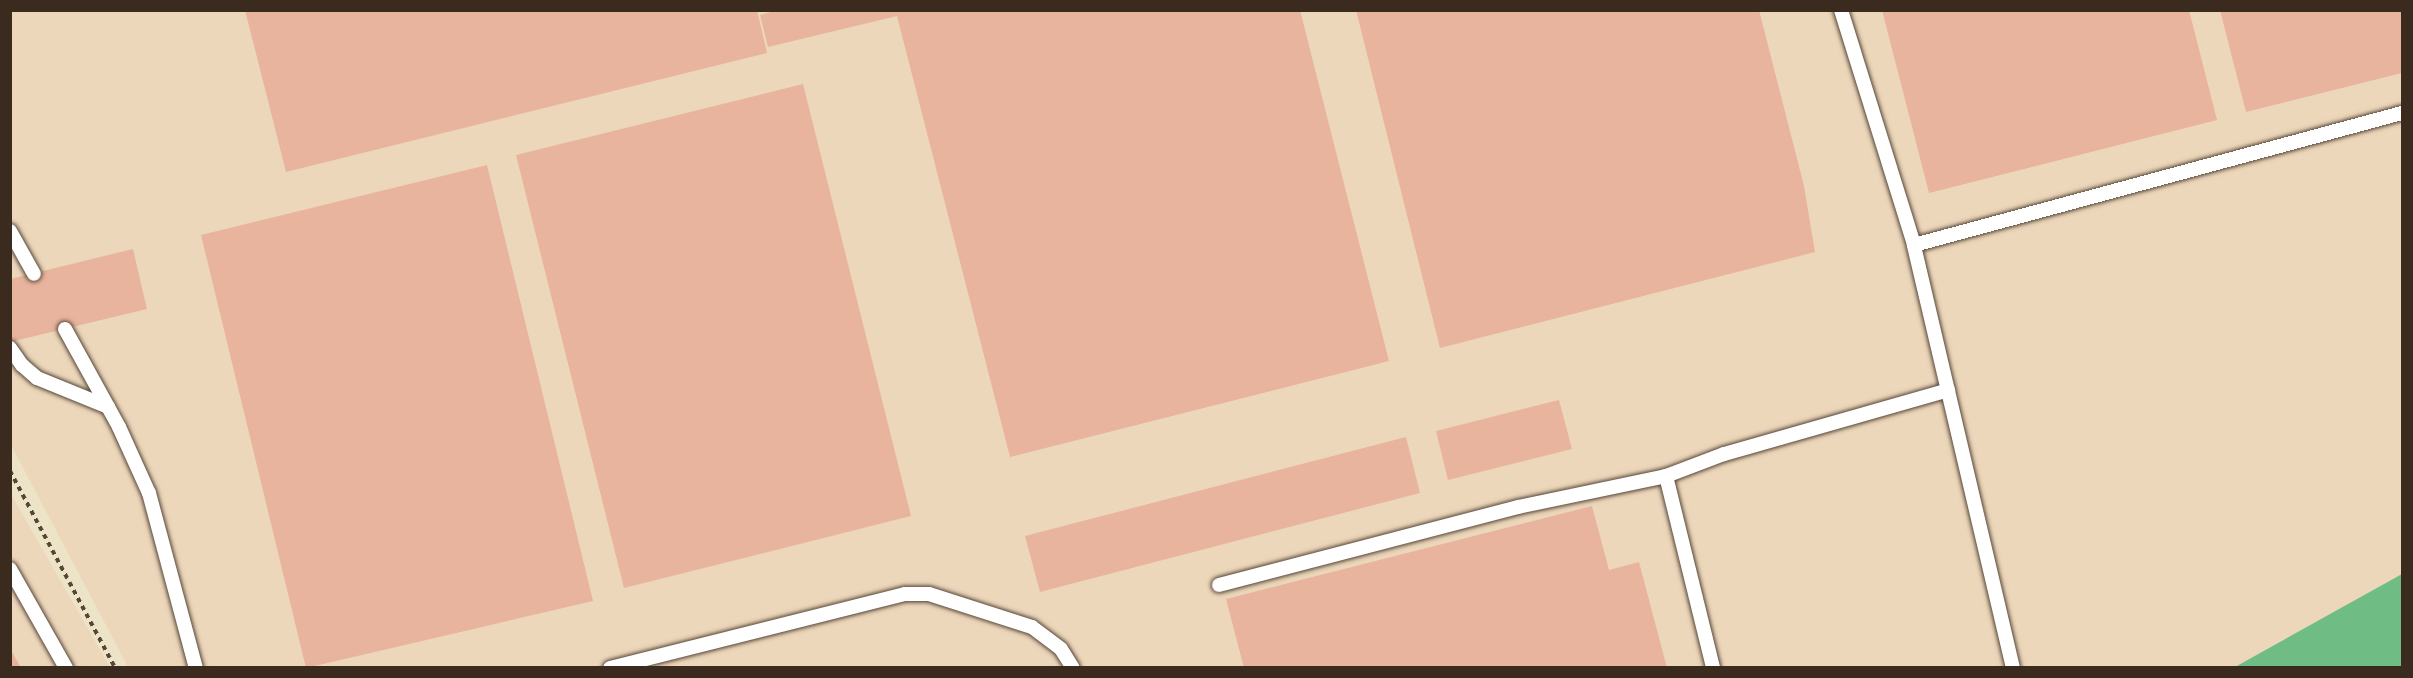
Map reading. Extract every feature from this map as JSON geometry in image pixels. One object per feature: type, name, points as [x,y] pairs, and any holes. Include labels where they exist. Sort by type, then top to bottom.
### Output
[{"type":"lane","points":[[1841,10],[1914,245],[2013,668]]},
{"type":"lane","points":[[1914,245],[2403,113]]},
{"type":"lane","points":[[10,231],[34,273]]},
{"type":"lane","points":[[65,329],[108,407],[149,493],[196,668]]},
{"type":"lane","points":[[10,348],[21,365],[37,378],[108,407]]},
{"type":"lane","points":[[1219,585],[1518,507],[1666,476],[1724,454],[1948,390]]},
{"type":"lane","points":[[1666,476],[1713,668]]},
{"type":"lane","points":[[10,569],[66,668]]},
{"type":"lane","points":[[610,668],[906,594],[929,594],[1032,627],[1061,649],[1073,668]]},
{"type":"path","points":[[10,471],[115,668]]},
{"type":"shaded area","points":[[10,11],[2402,11],[2402,574],[2235,668],[128,667],[11,445]]},
{"type":"shaded area","points":[[11,494],[110,667],[11,667]]},
{"type":"green space","points":[[2402,574],[2402,667],[2235,667]]},
{"type":"building","points":[[245,10],[757,10],[767,53],[286,172]]},
{"type":"building","points":[[778,10],[1300,10],[1389,361],[1010,457],[897,16],[768,47],[760,15]]},
{"type":"building","points":[[1356,10],[1759,10],[1804,186],[1815,252],[1440,348]]},
{"type":"building","points":[[1882,10],[2189,10],[2217,120],[1929,193]]},
{"type":"building","points":[[2220,10],[2402,10],[2402,73],[2246,112]]},
{"type":"building","points":[[803,84],[911,516],[624,588],[516,155]]},
{"type":"building","points":[[487,165],[593,601],[306,668],[201,235]]},
{"type":"building","points":[[133,249],[147,309],[10,342],[10,279]]},
{"type":"building","points":[[1559,400],[1572,449],[1448,480],[1436,431]]},
{"type":"building","points":[[1406,437],[1420,493],[1040,592],[1025,536]]},
{"type":"building","points":[[1592,506],[1609,570],[1639,562],[1667,668],[1244,668],[1226,599]]},
{"type":"building","points":[[10,648],[21,668],[10,668]]}]
